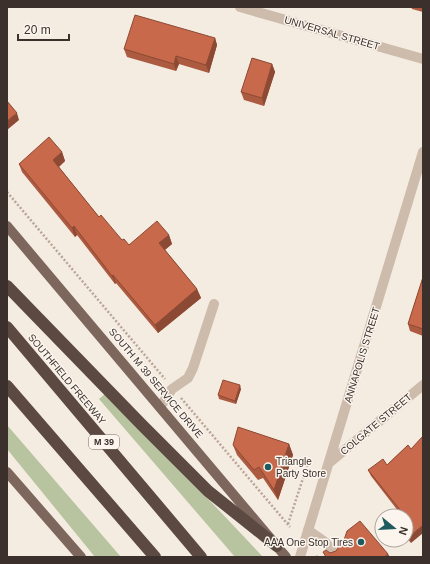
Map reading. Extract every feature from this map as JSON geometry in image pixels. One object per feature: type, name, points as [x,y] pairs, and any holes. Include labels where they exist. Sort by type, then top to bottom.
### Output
[{"type":"highway","points":[[7,286],[208,491],[277,546]]},
{"type":"highway","name":"SOUTHFIELD FREEWAY","points":[[7,327],[202,557]]},
{"type":"highway","points":[[7,386],[155,557]]},
{"type":"main road","name":"SOUTH M 39 SERVICE DRIVE","points":[[7,226],[286,557]]},
{"type":"main road","points":[[7,472],[81,557]]},
{"type":"street","name":"UNIVERSAL STREET","points":[[240,7],[423,59]]},
{"type":"street","name":"ANNAPOLIS STREET","points":[[300,557],[423,152]]},
{"type":"street","points":[[160,407],[172,389],[188,378],[194,368],[214,304]]},
{"type":"street","name":"COLGATE STREET","points":[[329,463],[423,384]]},
{"type":"street","points":[[308,530],[325,542],[334,553]]},
{"type":"path","points":[[7,192],[166,381]]},
{"type":"path","points":[[180,397],[290,528]]},
{"type":"path","points":[[287,525],[307,466]]},
{"type":"green space","points":[[105,394],[263,557],[235,557],[99,399]]},
{"type":"green space","points":[[7,425],[121,557],[95,557],[7,449]]},
{"type":"building","points":[[135,15],[215,38],[206,65],[176,56],[174,64],[124,49]]},
{"type":"building","points":[[252,58],[272,64],[262,98],[241,92]]},
{"type":"building","points":[[7,101],[17,113],[7,121]]},
{"type":"building","points":[[49,137],[62,152],[53,160],[99,217],[101,215],[122,240],[124,239],[129,245],[157,221],[169,235],[159,243],[197,289],[155,325],[113,275],[112,276],[74,226],[72,228],[19,164]]},
{"type":"building","points":[[423,277],[423,329],[408,324]]},
{"type":"building","points":[[223,380],[240,385],[235,401],[218,395]]},
{"type":"building","name":"Triangle Party Store","points":[[238,427],[289,444],[274,490],[259,467],[254,470],[233,445]]},
{"type":"building","points":[[423,436],[423,525],[414,533],[414,508],[399,508],[368,470],[383,459],[387,465],[408,445],[411,449]]},
{"type":"building","points":[[360,521],[374,538],[374,548],[383,548],[388,554],[384,557],[326,557],[323,552],[326,550],[330,553],[336,551],[338,548],[337,544],[344,540],[347,531]]},
{"type":"place","name":"Triangle Party Store","points":[[268,467]]},
{"type":"place","name":"AAA One Stop Tires","points":[[361,542]]}]
